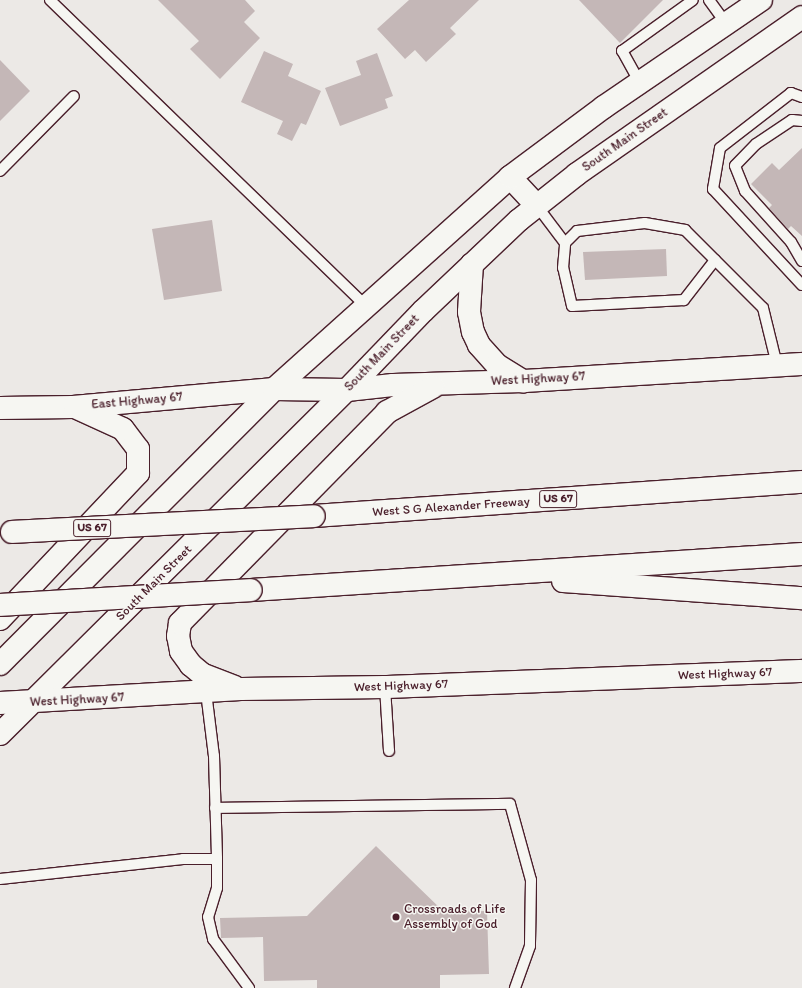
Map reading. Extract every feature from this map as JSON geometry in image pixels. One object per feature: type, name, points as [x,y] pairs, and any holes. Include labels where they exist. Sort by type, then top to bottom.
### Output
[{"type":"main road","points":[[0,664],[274,389],[510,177],[640,83],[761,0]]},
{"type":"main road","name":"South Main Street","points":[[0,734],[34,703],[472,264],[537,206],[802,17]]},
{"type":"main road","points":[[510,177],[537,206]]},
{"type":"main road","points":[[472,264],[469,312],[473,332],[479,345],[497,365],[523,381]]},
{"type":"main road","name":"West Highway 67","points":[[274,389],[347,390],[444,382],[523,381],[802,364]]},
{"type":"main road","points":[[241,689],[203,675],[191,665],[181,651],[178,636],[180,623],[387,412],[444,382]]},
{"type":"main road","name":"East Highway 67","points":[[0,408],[74,407],[274,389]]},
{"type":"main road","points":[[0,619],[138,473],[138,449],[123,430],[74,407]]},
{"type":"main road","name":"West S G Alexander Freeway","points":[[4,532],[314,516],[802,482]]},
{"type":"main road","points":[[0,605],[802,554]]},
{"type":"main road","points":[[466,576],[802,598]]},
{"type":"main road","name":"West Highway 67","points":[[0,704],[241,689],[385,687],[802,671]]},
{"type":"lane","points":[[50,0],[366,306]]},
{"type":"lane","points":[[640,83],[622,51],[693,0]]},
{"type":"lane","points":[[709,0],[726,23]]},
{"type":"lane","points":[[802,97],[791,93],[720,148],[713,189],[802,285]]},
{"type":"lane","points":[[0,171],[74,96]]},
{"type":"lane","points":[[802,120],[792,120],[756,144],[734,166],[746,191],[791,242],[802,261]]},
{"type":"lane","points":[[537,206],[565,243]]},
{"type":"lane","points":[[715,260],[684,300],[572,306],[563,268],[565,243],[576,231],[645,223],[685,230],[715,260],[763,308],[777,366]]},
{"type":"lane","points":[[385,687],[388,751]]},
{"type":"lane","points":[[206,692],[214,756],[217,859],[217,888],[208,917],[213,939],[249,988]]},
{"type":"lane","points":[[215,808],[510,804],[531,880],[530,946],[515,988]]},
{"type":"lane","points":[[0,880],[183,858],[217,859]]},
{"type":"building","points":[[158,0],[245,0],[255,11],[244,22],[260,38],[220,79],[190,49],[199,41]]},
{"type":"building","points":[[409,0],[479,0],[450,28],[456,34],[426,62],[415,50],[405,59],[377,29]]},
{"type":"building","points":[[579,0],[663,0],[620,43]]},
{"type":"building","points":[[264,51],[293,64],[288,76],[321,91],[306,125],[301,123],[292,141],[277,134],[283,121],[241,102]]},
{"type":"building","points":[[377,53],[393,96],[385,99],[388,108],[340,126],[325,88],[361,75],[356,61]]},
{"type":"building","points":[[0,60],[30,91],[0,121]]},
{"type":"building","points":[[802,148],[802,236],[791,226],[788,229],[769,208],[772,205],[751,184],[772,163],[779,170]]},
{"type":"building","points":[[212,220],[222,291],[164,300],[152,229]]},
{"type":"building","points":[[666,249],[667,276],[585,280],[583,252]]},
{"type":"building","name":"Crossroads of Life Assembly of God","points":[[376,846],[444,912],[487,911],[489,974],[440,975],[440,988],[317,988],[317,980],[264,981],[263,937],[221,938],[220,918],[307,916]]},
{"type":"place","name":"Crossroads of Life Assembly of God","points":[[396,917]]}]
